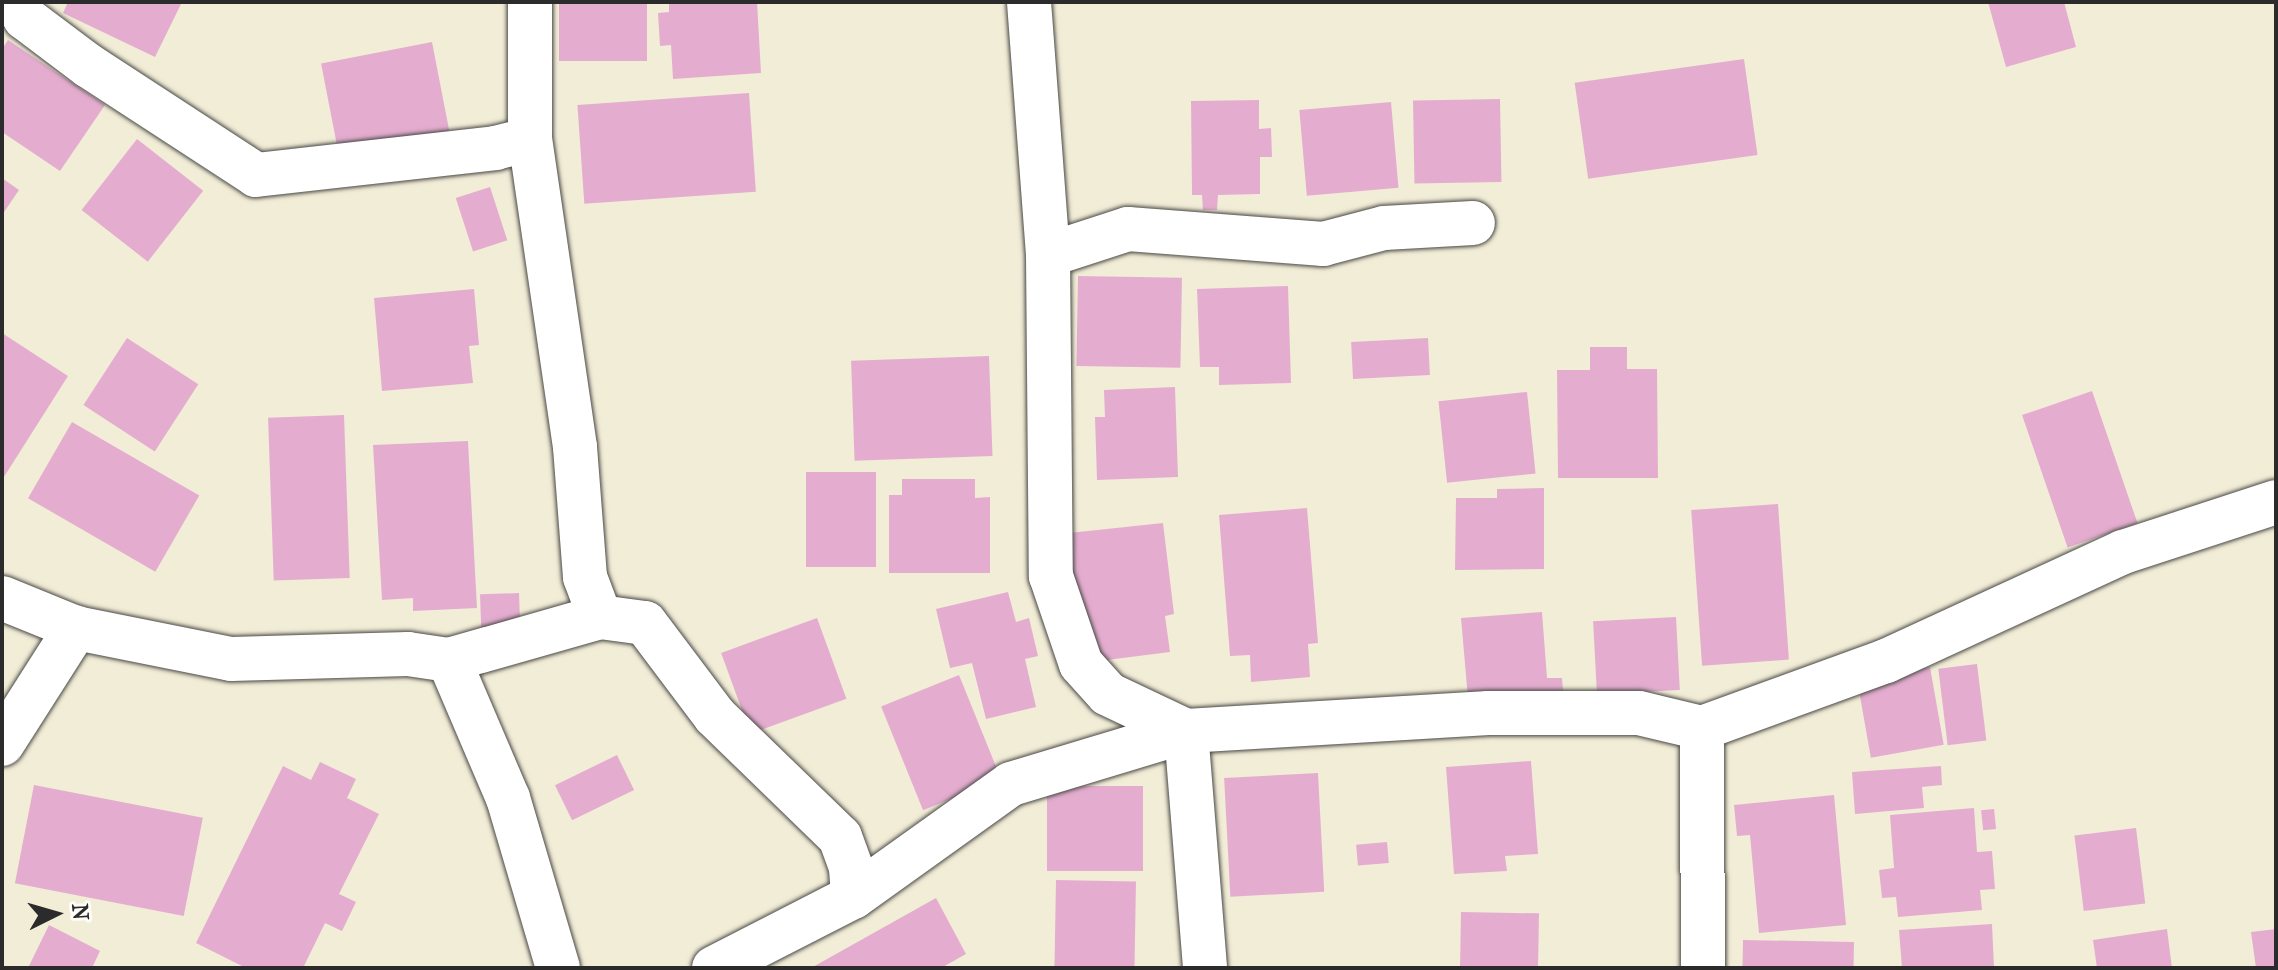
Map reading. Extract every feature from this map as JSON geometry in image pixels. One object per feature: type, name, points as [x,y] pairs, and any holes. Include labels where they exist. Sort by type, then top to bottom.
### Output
[{"type":"street","points":[[15,2],[25,18],[89,66],[256,175],[495,148],[530,139]]},
{"type":"street","points":[[530,2],[530,139],[575,447],[585,577],[600,617]]},
{"type":"street","points":[[1029,2],[1048,255],[1051,576],[1081,664],[1108,694],[1186,731]]},
{"type":"street","points":[[2,11],[8,13],[2,25]]},
{"type":"street","points":[[1048,255],[1128,229],[1323,244],[1384,228],[1473,223]]},
{"type":"street","points":[[714,968],[853,897],[1011,784],[1186,731],[1488,713],[1639,713],[1702,728],[1886,661],[2123,552],[2276,502]]},
{"type":"street","points":[[2,598],[76,628],[231,659],[408,654],[449,660],[600,617],[645,623],[715,716],[840,837],[851,868],[853,897]]},
{"type":"street","points":[[2,744],[76,628]]},
{"type":"street","points":[[449,660],[508,798],[558,968]]},
{"type":"street","points":[[1702,728],[1703,968]]},
{"type":"street","points":[[1186,731],[1205,968]]},
{"type":"building","points":[[68,2],[182,2],[155,57],[63,13]]},
{"type":"building","points":[[559,2],[647,2],[647,61],[559,61]]},
{"type":"building","points":[[669,2],[757,2],[761,73],[673,79],[671,45],[660,46],[658,13],[669,12]]},
{"type":"building","points":[[1988,2],[2064,2],[2076,47],[2006,67]]},
{"type":"building","points":[[8,40],[105,105],[60,171],[2,132],[2,49]]},
{"type":"building","points":[[432,42],[450,133],[339,155],[321,64]]},
{"type":"building","points":[[1744,59],[1757,155],[1588,179],[1575,83]]},
{"type":"building","points":[[749,93],[756,192],[584,204],[577,105]]},
{"type":"building","points":[[1500,99],[1501,182],[1414,184],[1413,101]]},
{"type":"building","points":[[1259,100],[1259,129],[1271,128],[1272,157],[1260,157],[1260,194],[1218,195],[1217,210],[1203,210],[1202,195],[1192,195],[1191,101]]},
{"type":"building","points":[[1391,102],[1398,188],[1307,196],[1299,110]]},
{"type":"building","points":[[137,139],[203,191],[148,262],[82,210]]},
{"type":"building","points":[[2,178],[19,190],[2,215]]},
{"type":"building","points":[[490,187],[507,240],[473,251],[456,198]]},
{"type":"building","points":[[1078,276],[1182,278],[1180,368],[1076,366]]},
{"type":"building","points":[[1288,286],[1291,383],[1219,385],[1219,367],[1200,367],[1197,289]]},
{"type":"building","points":[[474,289],[479,345],[469,346],[473,383],[382,391],[374,298]]},
{"type":"building","points":[[2,333],[68,376],[2,480]]},
{"type":"building","points":[[127,338],[198,384],[155,451],[83,405]]},
{"type":"building","points":[[1428,338],[1430,375],[1353,379],[1351,342]]},
{"type":"building","points":[[1590,347],[1627,347],[1627,369],[1657,369],[1658,478],[1558,478],[1557,370],[1590,370]]},
{"type":"building","points":[[989,356],[992,456],[855,461],[851,361]]},
{"type":"building","points":[[1175,387],[1178,477],[1097,480],[1095,417],[1105,417],[1104,390]]},
{"type":"building","points":[[2092,391],[2138,523],[2068,547],[2022,415]]},
{"type":"building","points":[[1527,392],[1536,474],[1447,483],[1438,401]]},
{"type":"building","points":[[344,415],[350,578],[274,581],[268,418]]},
{"type":"building","points":[[72,422],[199,496],[155,572],[28,498]]},
{"type":"building","points":[[468,441],[477,608],[413,611],[413,598],[382,600],[373,445]]},
{"type":"building","points":[[806,472],[876,472],[876,567],[806,567]]},
{"type":"building","points":[[902,479],[975,479],[975,498],[990,497],[990,573],[889,573],[889,495],[902,495]]},
{"type":"building","points":[[1544,488],[1544,569],[1455,570],[1456,498],[1497,498],[1497,489]]},
{"type":"building","points":[[1778,504],[1789,660],[1702,666],[1691,510]]},
{"type":"building","points":[[1307,508],[1318,643],[1308,644],[1310,677],[1251,682],[1250,655],[1230,656],[1219,515]]},
{"type":"building","points":[[1163,523],[1174,614],[1165,616],[1170,652],[1091,662],[1077,608],[1069,533]]},
{"type":"building","points":[[1008,592],[1016,622],[1029,618],[1038,656],[1025,659],[1036,707],[986,719],[972,663],[950,668],[936,609]]},
{"type":"building","points":[[519,593],[520,627],[481,628],[480,594]]},
{"type":"building","points":[[1542,612],[1547,678],[1562,678],[1564,703],[1469,710],[1461,618]]},
{"type":"building","points":[[1676,617],[1680,690],[1597,694],[1593,621]]},
{"type":"building","points":[[817,618],[846,699],[751,734],[721,653]]},
{"type":"building","points":[[1977,664],[1986,740],[1948,745],[1938,669]]},
{"type":"building","points":[[1930,667],[1944,745],[1871,758],[1857,680]]},
{"type":"building","points":[[959,675],[1001,779],[923,810],[881,706]]},
{"type":"building","points":[[617,755],[634,790],[572,820],[555,785]]},
{"type":"building","points":[[1531,761],[1538,854],[1505,856],[1507,871],[1454,874],[1446,767]]},
{"type":"building","points":[[320,762],[356,779],[347,798],[379,814],[339,894],[356,902],[342,931],[325,923],[303,968],[246,968],[196,943],[283,766],[311,780]]},
{"type":"building","points":[[1941,766],[1942,785],[1922,787],[1924,808],[1855,814],[1852,772]]},
{"type":"building","points":[[1318,773],[1324,892],[1230,897],[1224,778]]},
{"type":"building","points":[[34,785],[203,818],[184,916],[15,883]]},
{"type":"building","points":[[1047,786],[1143,786],[1143,871],[1047,871]]},
{"type":"building","points":[[1834,795],[1846,925],[1759,933],[1750,835],[1737,836],[1734,805]]},
{"type":"building","points":[[1974,808],[1977,852],[1992,851],[1995,889],[1980,890],[1982,910],[1898,917],[1896,897],[1882,898],[1879,870],[1894,868],[1890,815]]},
{"type":"building","points":[[1994,809],[1996,829],[1983,830],[1981,810]]},
{"type":"building","points":[[2136,828],[2145,903],[2084,911],[2074,836]]},
{"type":"building","points":[[1387,842],[1389,863],[1358,866],[1356,845]]},
{"type":"building","points":[[1056,880],[1136,881],[1134,968],[1054,968]]},
{"type":"building","points":[[936,898],[966,954],[941,968],[811,968]]},
{"type":"building","points":[[1461,912],[1539,913],[1538,968],[1460,968]]},
{"type":"building","points":[[1992,924],[1994,968],[1902,968],[1899,930]]},
{"type":"building","points":[[49,925],[100,951],[92,968],[28,968]]},
{"type":"building","points":[[2167,929],[2172,968],[2097,968],[2093,940]]},
{"type":"building","points":[[2276,929],[2276,968],[2256,968],[2251,932]]},
{"type":"building","points":[[1743,940],[1854,942],[1854,968],[1743,968]]}]
